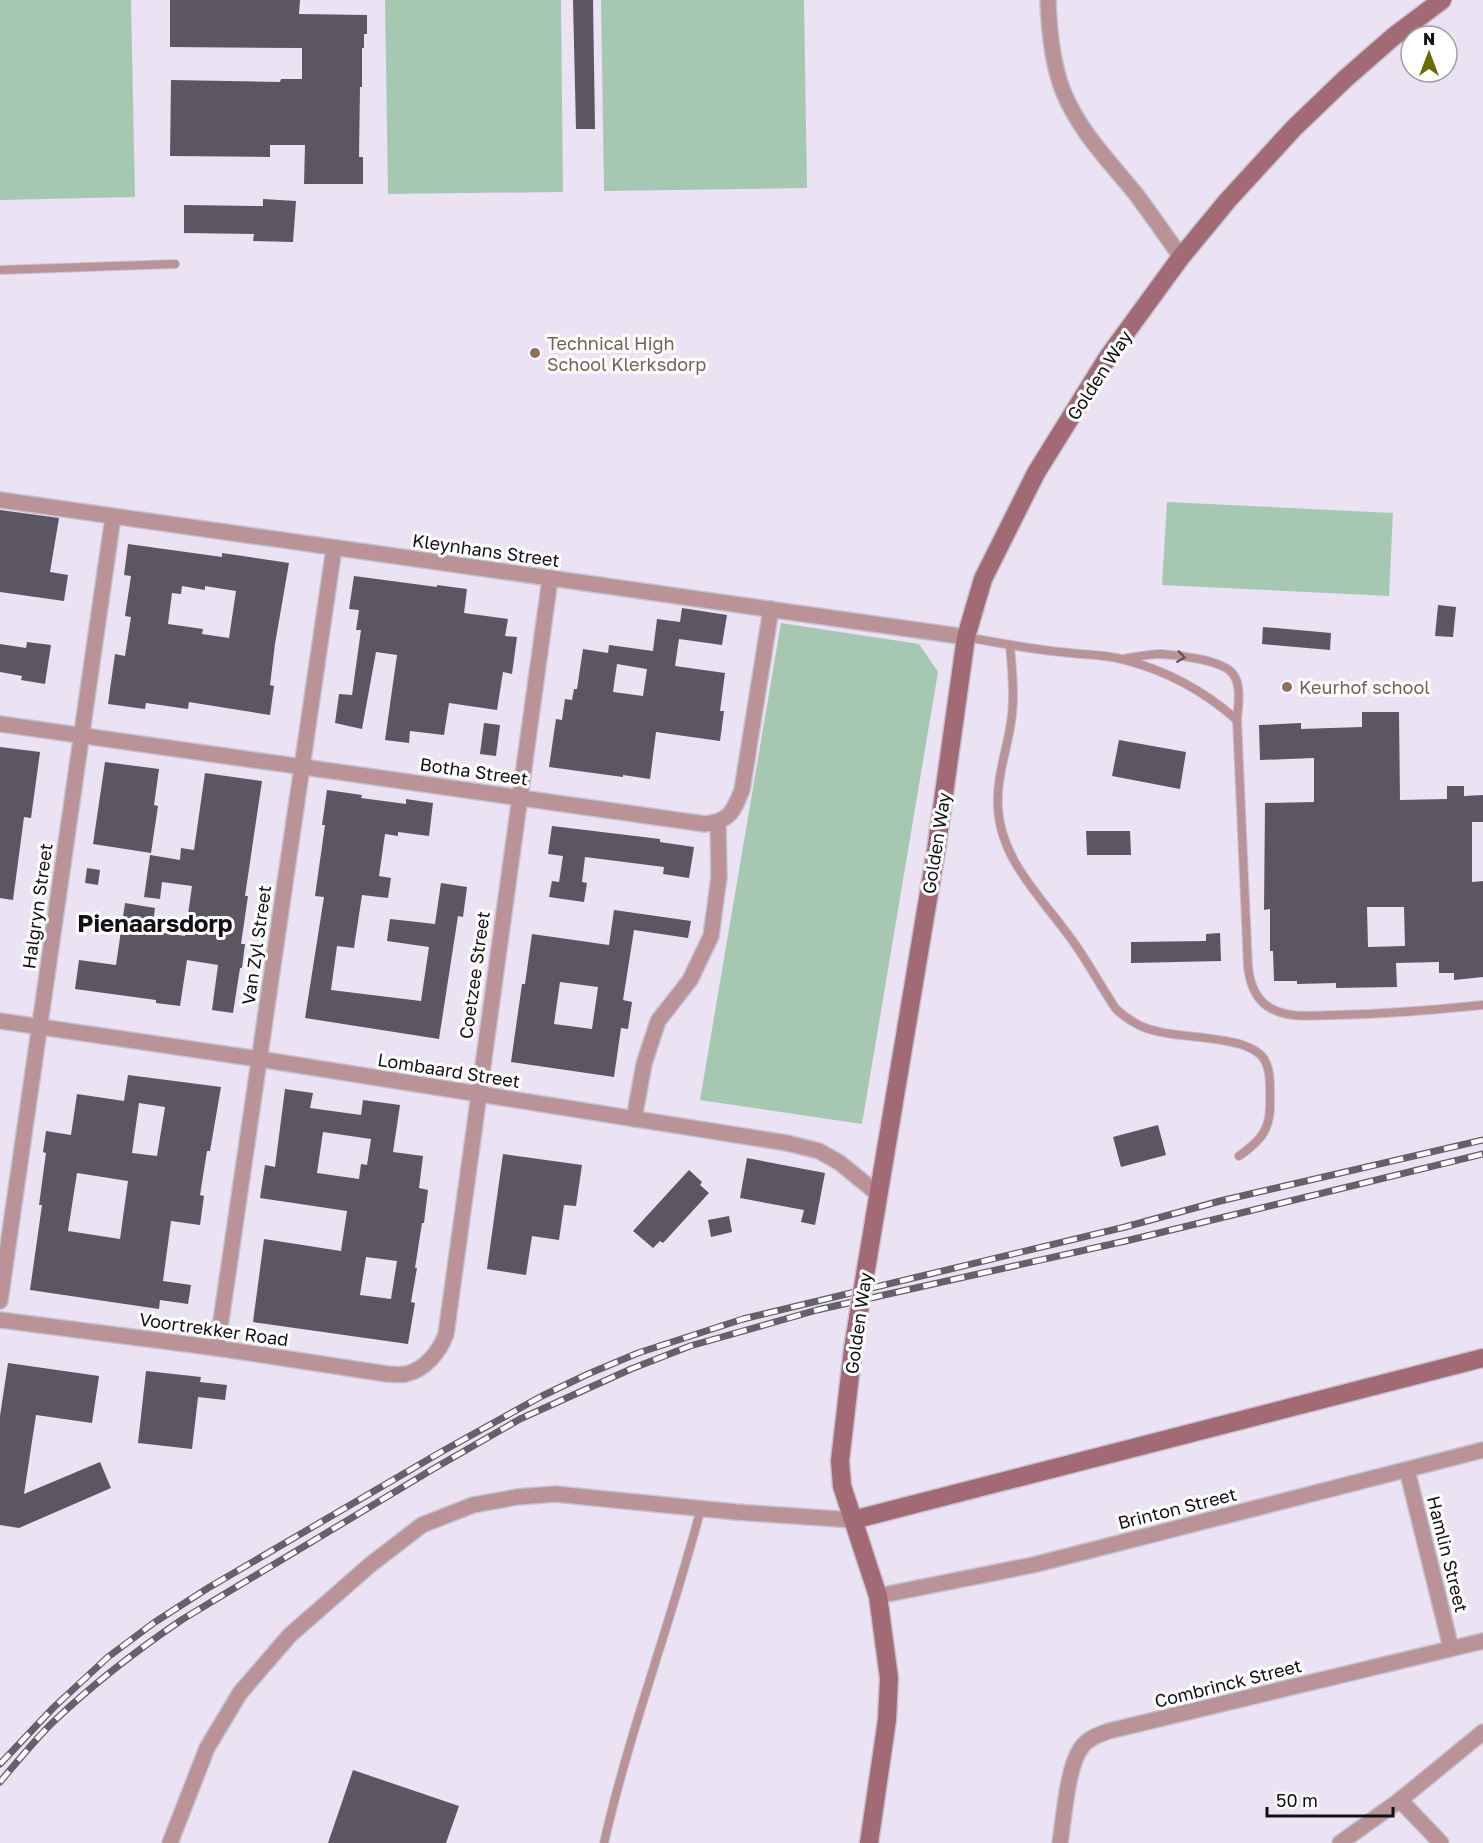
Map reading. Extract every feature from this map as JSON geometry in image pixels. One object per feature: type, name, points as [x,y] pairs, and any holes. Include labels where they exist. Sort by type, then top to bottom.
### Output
[{"type":"street","points":[[1048,0],[1054,53],[1063,90],[1079,122],[1136,194],[1181,257]]},
{"type":"street","name":"Golden Way","points":[[869,1843],[888,1710],[889,1678],[878,1596],[842,1486],[840,1461],[853,1349],[934,862],[966,638],[983,579],[1036,473],[1108,357],[1181,257],[1228,200],[1294,128],[1385,44],[1442,0]]},
{"type":"street","name":"Kleynhans Street","points":[[0,500],[966,638]]},
{"type":"street","name":"Halgryn Street","points":[[0,1301],[113,516]]},
{"type":"street","name":"Van Zyl Street","points":[[217,1348],[334,548]]},
{"type":"street","name":"Coetzee Street","points":[[420,1367],[442,1346],[446,1334],[477,1094],[550,579]]},
{"type":"street","points":[[634,1119],[644,1064],[658,1021],[690,980],[711,936],[719,877],[718,823],[728,817],[735,807],[741,790],[771,609]]},
{"type":"street","name":"Botha Street","points":[[0,724],[705,824],[718,823]]},
{"type":"street","name":"Lombaard Street","points":[[0,1021],[259,1059],[787,1143],[819,1151],[840,1164],[878,1194]]},
{"type":"street","name":"Voortrekker Road","points":[[0,1320],[217,1348],[387,1374],[407,1374],[420,1367]]},
{"type":"street","points":[[170,1843],[207,1748],[246,1685],[290,1635],[370,1565],[422,1525],[473,1505],[517,1497],[555,1494],[853,1520],[1483,1358]]},
{"type":"street","name":"Brinton Street","points":[[878,1596],[1033,1565],[1483,1450]]},
{"type":"street","name":"Hamlin Street","points":[[1407,1470],[1450,1648]]},
{"type":"street","name":"Combrinck Street","points":[[1060,1843],[1075,1760],[1082,1746],[1092,1737],[1483,1641]]},
{"type":"street","points":[[1340,1843],[1400,1800],[1483,1732]]},
{"type":"street","points":[[1400,1800],[1441,1843]]},
{"type":"lane","points":[[0,270],[175,264]]},
{"type":"lane","points":[[966,638],[1124,659],[1191,685],[1219,704],[1237,720]]},
{"type":"lane","points":[[1010,645],[1012,720],[997,805],[1004,842],[1031,887],[1073,942],[1116,1009],[1126,1018],[1156,1032],[1237,1043],[1254,1050],[1263,1057],[1268,1066],[1271,1102],[1269,1119],[1258,1143],[1239,1156]]},
{"type":"lane","points":[[1124,659],[1161,654],[1224,666],[1234,674],[1239,697],[1237,720],[1248,967],[1250,982],[1262,1001],[1272,1009],[1307,1015],[1393,1013],[1483,1005]]},
{"type":"lane","points":[[604,1843],[618,1781],[682,1581],[701,1508]]},
{"type":"green space","points":[[0,0],[131,0],[135,197],[0,200]]},
{"type":"green space","points":[[385,0],[561,0],[563,192],[388,194]]},
{"type":"green space","points":[[601,0],[804,0],[807,188],[604,191]]},
{"type":"green space","points":[[1167,502],[1393,513],[1389,596],[1162,585]]},
{"type":"green space","points":[[781,623],[919,644],[938,672],[862,1124],[700,1100]]},
{"type":"building","points":[[170,0],[300,0],[299,14],[367,15],[367,34],[364,34],[364,48],[362,48],[362,87],[360,87],[359,157],[363,157],[363,184],[304,184],[305,145],[270,145],[270,157],[170,156],[171,80],[280,82],[281,79],[302,79],[302,48],[170,47]]},
{"type":"building","points":[[573,0],[593,0],[595,129],[576,129]]},
{"type":"building","points":[[263,199],[296,201],[293,242],[253,241],[254,234],[184,233],[184,205],[263,206]]},
{"type":"building","points":[[0,510],[59,518],[50,572],[68,575],[64,601],[0,592]]},
{"type":"building","points":[[128,544],[222,557],[222,553],[289,563],[275,644],[270,685],[274,686],[270,715],[189,702],[188,709],[146,703],[145,709],[108,704],[115,654],[125,656],[131,617],[125,616],[131,576],[124,575]],"holes":[[[182,586],[205,590],[205,586],[236,591],[229,638],[202,634],[203,629],[168,624],[172,593],[181,594]]]},
{"type":"building","points":[[354,576],[467,589],[464,613],[508,619],[505,636],[517,637],[512,674],[503,672],[497,710],[449,703],[444,735],[410,731],[409,743],[385,740],[397,655],[376,652],[362,729],[335,723],[339,694],[352,695],[361,630],[356,630],[359,610],[349,609]]},
{"type":"building","points":[[1438,605],[1456,607],[1453,637],[1435,636]]},
{"type":"building","points":[[682,608],[727,615],[722,645],[679,639],[675,666],[725,673],[720,711],[724,711],[720,741],[656,732],[650,779],[549,767],[556,719],[562,720],[565,699],[572,700],[574,689],[577,689],[583,649],[608,653],[609,645],[653,651],[657,619],[680,622]],"holes":[[[617,664],[647,669],[643,696],[613,692]]]},
{"type":"building","points":[[1263,627],[1331,633],[1330,650],[1262,644]]},
{"type":"building","points":[[27,642],[51,645],[45,684],[21,680],[22,676],[0,672],[0,644],[26,648]]},
{"type":"building","points":[[1362,712],[1399,712],[1400,800],[1447,799],[1447,786],[1464,786],[1464,796],[1483,795],[1483,822],[1472,822],[1472,882],[1483,881],[1483,977],[1454,980],[1454,973],[1439,973],[1439,962],[1396,963],[1397,987],[1336,988],[1336,983],[1297,984],[1297,981],[1274,981],[1273,951],[1270,951],[1270,909],[1264,910],[1265,803],[1314,802],[1314,758],[1260,760],[1259,725],[1301,723],[1301,729],[1362,727]],"holes":[[[1367,907],[1404,907],[1405,946],[1368,947]]]},
{"type":"building","points":[[484,723],[500,725],[496,756],[480,754]]},
{"type":"building","points":[[1119,740],[1186,752],[1180,789],[1112,776]]},
{"type":"building","points":[[0,747],[40,752],[31,818],[24,817],[13,900],[0,898]]},
{"type":"building","points":[[105,762],[159,769],[154,805],[158,806],[151,853],[93,844]]},
{"type":"building","points":[[205,773],[262,781],[245,896],[248,896],[241,944],[245,944],[242,968],[240,968],[233,1013],[212,1010],[218,965],[187,960],[180,1006],[156,1003],[156,1000],[75,989],[79,960],[116,965],[125,903],[155,908],[152,931],[185,936],[192,886],[162,882],[160,899],[144,897],[150,855],[180,860],[181,848],[194,850]]},
{"type":"building","points":[[327,790],[362,795],[361,798],[406,804],[406,799],[433,803],[429,836],[398,832],[398,836],[385,834],[379,876],[391,878],[388,898],[362,895],[354,948],[337,946],[331,990],[421,1001],[429,947],[387,941],[390,919],[435,924],[441,883],[467,887],[463,917],[458,916],[439,1039],[305,1018],[324,897],[315,896],[325,825],[322,825]]},
{"type":"building","points":[[552,826],[660,839],[660,842],[694,847],[689,878],[663,874],[664,867],[585,857],[582,882],[587,883],[584,902],[549,897],[552,881],[559,882],[563,856],[548,854]]},
{"type":"building","points":[[1086,831],[1130,831],[1131,855],[1087,855]]},
{"type":"building","points":[[87,868],[100,870],[98,885],[85,883]]},
{"type":"building","points":[[614,910],[691,921],[688,938],[634,930],[623,1000],[632,1002],[628,1029],[621,1028],[614,1077],[511,1062],[532,934],[609,945]],"holes":[[[560,982],[598,987],[592,1029],[554,1024]]]},
{"type":"building","points":[[1220,933],[1221,961],[1131,963],[1131,942],[1206,941],[1206,934]]},
{"type":"building","points":[[128,1075],[221,1087],[200,1195],[204,1196],[200,1225],[171,1221],[163,1281],[191,1285],[188,1304],[160,1300],[159,1309],[30,1290],[42,1205],[39,1205],[46,1153],[43,1152],[46,1131],[71,1135],[77,1094],[124,1101]],"holes":[[[139,1103],[165,1107],[157,1156],[132,1153]],[[77,1173],[128,1181],[120,1239],[68,1231]]]},
{"type":"building","points":[[285,1089],[313,1093],[310,1108],[361,1115],[363,1100],[400,1105],[393,1152],[423,1156],[419,1188],[428,1190],[415,1268],[417,1268],[411,1302],[415,1303],[408,1344],[253,1322],[264,1239],[341,1251],[347,1211],[260,1198],[265,1165],[275,1167]],"holes":[[[323,1132],[371,1139],[367,1165],[361,1164],[359,1179],[317,1173]],[[366,1257],[397,1261],[391,1299],[360,1295]]]},
{"type":"building","points":[[1158,1125],[1166,1155],[1121,1167],[1113,1137]]},
{"type":"building","points":[[503,1154],[582,1165],[576,1206],[564,1205],[559,1240],[532,1236],[526,1275],[487,1269]]},
{"type":"building","points":[[747,1158],[825,1173],[815,1225],[801,1222],[804,1210],[740,1198]]},
{"type":"building","points":[[689,1170],[702,1182],[700,1185],[709,1193],[663,1243],[660,1241],[653,1248],[633,1231]]},
{"type":"building","points":[[729,1216],[732,1232],[711,1237],[708,1220]]},
{"type":"building","points":[[8,1363],[99,1376],[92,1423],[36,1415],[24,1494],[100,1462],[111,1488],[19,1528],[0,1525],[0,1416]]},
{"type":"building","points":[[146,1371],[201,1377],[200,1382],[227,1385],[225,1400],[198,1397],[192,1449],[138,1443]]},
{"type":"building","points":[[353,1770],[459,1806],[446,1843],[328,1843]]},
{"type":"railway","points":[[0,1764],[53,1708],[108,1657],[155,1622],[208,1588],[441,1452],[542,1396],[588,1374],[638,1353],[743,1319],[1125,1227],[1220,1201],[1483,1140]]},
{"type":"railway","points":[[0,1782],[52,1723],[83,1695],[183,1619],[520,1419],[631,1369],[690,1346],[817,1310],[1130,1240],[1483,1154]]},
{"type":"place","name":"Technical High School Klerksdorp","points":[[535,353]]},
{"type":"place","name":"Keurhof school","points":[[1287,687]]},
{"type":"district","name":"Pienaarsdorp","points":[[155,922]]}]
